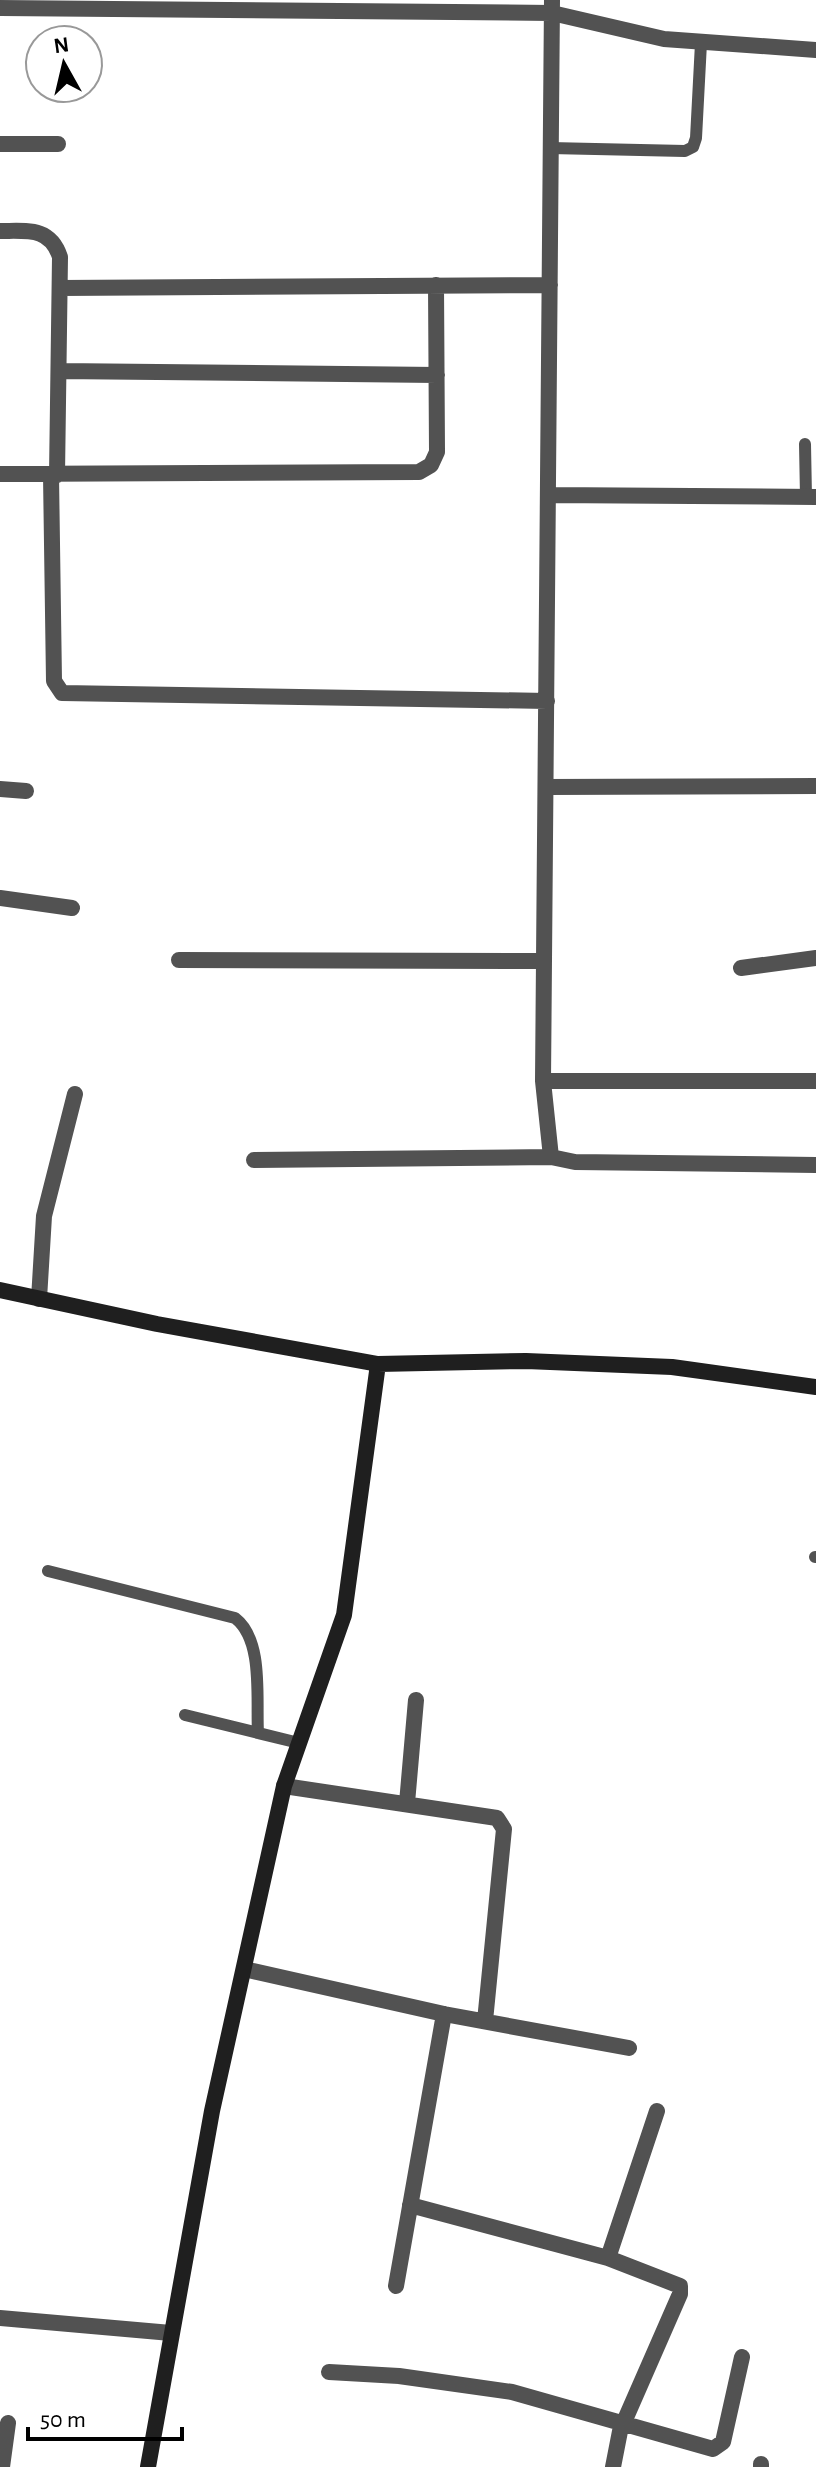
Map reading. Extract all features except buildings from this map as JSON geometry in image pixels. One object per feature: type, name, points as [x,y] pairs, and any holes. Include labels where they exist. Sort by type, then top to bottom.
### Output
[{"type":"street","points":[[551,1157],[543,1081],[552,7]]},
{"type":"street","points":[[0,8],[552,7],[664,39],[816,50]]},
{"type":"street","points":[[0,144],[58,144]]},
{"type":"street","points":[[0,231],[37,231],[48,236],[60,257],[54,475],[54,681],[62,693],[547,701]]},
{"type":"street","points":[[0,474],[419,472],[431,465],[437,452],[436,285]]},
{"type":"street","points":[[60,288],[550,285]]},
{"type":"street","points":[[59,371],[437,375]]},
{"type":"street","points":[[549,495],[811,497]]},
{"type":"street","points":[[546,787],[816,786]]},
{"type":"street","points":[[0,789],[26,791]]},
{"type":"street","points":[[0,898],[72,908]]},
{"type":"street","points":[[741,968],[816,958]]},
{"type":"street","points":[[179,960],[544,961]]},
{"type":"street","points":[[543,1081],[816,1081]]},
{"type":"street","points":[[39,1299],[44,1216],[75,1094]]},
{"type":"street","points":[[254,1160],[551,1157],[575,1162],[816,1165]]},
{"type":"street","points":[[0,1290],[378,1364],[526,1361],[672,1367],[816,1387]]},
{"type":"street","points":[[148,2467],[212,2111],[284,1786],[344,1615],[378,1364]]},
{"type":"street","points":[[407,1803],[416,1700]]},
{"type":"street","points":[[284,1786],[497,1818],[504,1829],[485,2021]]},
{"type":"street","points":[[244,1969],[444,2014],[629,2048]]},
{"type":"street","points":[[396,2286],[444,2014]]},
{"type":"street","points":[[608,2258],[657,2111]]},
{"type":"street","points":[[410,2205],[608,2258],[680,2286],[680,2294],[623,2422],[613,2467]]},
{"type":"street","points":[[0,2318],[171,2333]]},
{"type":"street","points":[[329,2372],[461,2383],[512,2392],[713,2449],[719,2448],[742,2357]]},
{"type":"street","points":[[2,2467],[8,2423]]},
{"type":"lane","points":[[550,148],[685,151],[693,147],[701,43]]},
{"type":"lane","points":[[805,444],[811,497]]},
{"type":"lane","points":[[48,1571],[235,1618],[246,1626],[253,1648],[258,1733]]},
{"type":"lane","points":[[185,1715],[299,1743]]}]
